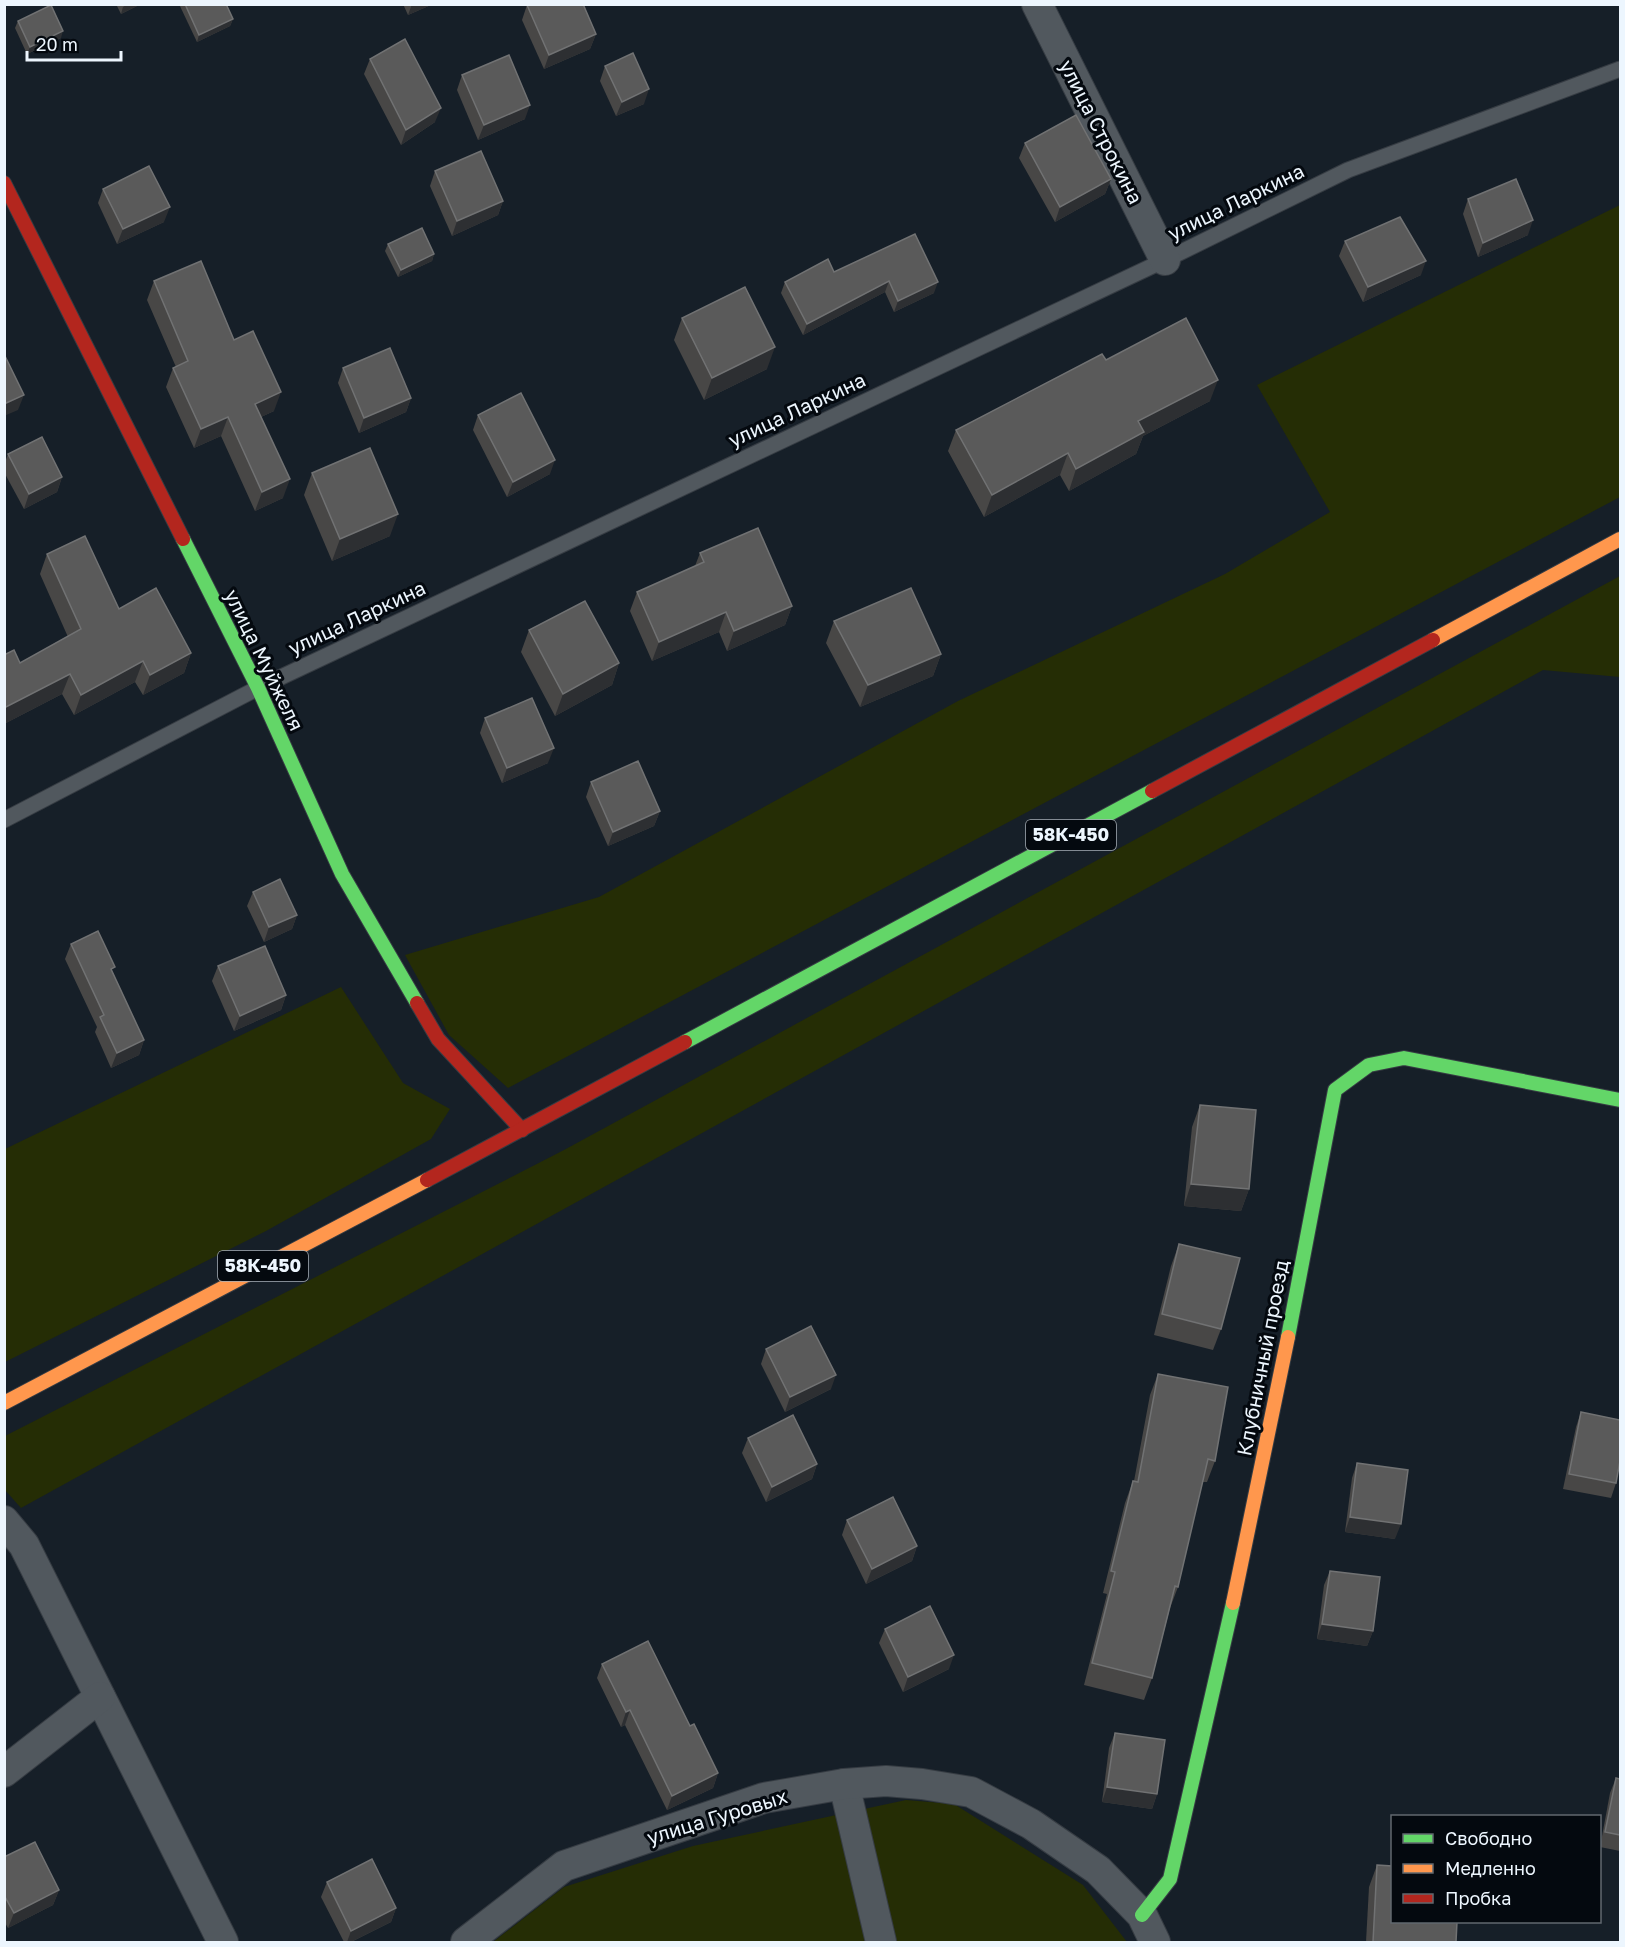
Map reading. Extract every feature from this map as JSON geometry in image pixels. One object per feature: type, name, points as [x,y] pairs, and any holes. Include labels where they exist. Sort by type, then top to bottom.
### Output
[{"type":"main road","name":"улица Муйжеля","points":[[4,183],[258,688],[342,874],[438,1039],[522,1130]]},
{"type":"main road","name":"58К-450","points":[[4,1403],[522,1130],[1620,539]]},
{"type":"main road","name":"Клубничный проезд","points":[[1142,1915],[1170,1879],[1273,1415],[1335,1090],[1369,1065],[1404,1058],[1620,1100]]},
{"type":"street","name":"улица Строкина","points":[[1037,4],[1165,260]]},
{"type":"street","points":[[4,1521],[24,1545],[223,1942]]},
{"type":"street","points":[[4,1772],[100,1697]]},
{"type":"street","name":"улица Гуровых","points":[[466,1942],[564,1866],[764,1798],[844,1784],[904,1782],[971,1792],[1031,1824],[1098,1870],[1142,1915],[1155,1942]]},
{"type":"street","points":[[844,1784],[882,1942]]},
{"type":"lane","name":"улица Ларкина","points":[[4,820],[258,688],[1165,260],[1348,170],[1620,69]]},
{"type":"green space","points":[[1620,205],[1620,497],[508,1088],[449,1035],[405,955],[599,897],[958,701],[1225,574],[1330,512],[1257,385]]},
{"type":"green space","points":[[1620,576],[1620,677],[1543,670],[21,1508],[5,1490],[5,1436],[564,1150]]},
{"type":"green space","points":[[341,987],[403,1083],[450,1109],[431,1139],[266,1231],[5,1362],[5,1149]]},
{"type":"green space","points":[[906,1800],[954,1804],[1083,1885],[1127,1942],[493,1942],[564,1887],[693,1846]]},
{"type":"building","points":[[185,4],[226,4],[233,19],[199,35]]},
{"type":"building","points":[[528,4],[583,4],[596,34],[549,55]]},
{"type":"building","points":[[51,5],[63,31],[30,47],[18,21]]},
{"type":"building","points":[[405,39],[441,108],[406,130],[370,59]]},
{"type":"building","points":[[633,53],[649,89],[622,102],[605,66]]},
{"type":"building","points":[[509,55],[530,105],[484,125],[462,75]]},
{"type":"building","points":[[1076,115],[1111,179],[1060,207],[1025,143]]},
{"type":"building","points":[[481,151],[503,201],[457,221],[435,171]]},
{"type":"building","points":[[149,166],[170,207],[123,229],[103,189]]},
{"type":"building","points":[[1516,179],[1533,220],[1483,243],[1468,199]]},
{"type":"building","points":[[1400,217],[1426,261],[1368,287],[1345,241]]},
{"type":"building","points":[[422,228],[434,254],[401,270],[388,244]]},
{"type":"building","points":[[915,234],[938,282],[898,301],[889,281],[807,324],[785,282],[828,259],[834,272]]},
{"type":"building","points":[[201,261],[234,340],[253,331],[281,392],[255,404],[290,479],[262,492],[228,417],[201,429],[173,368],[188,361],[154,281]]},
{"type":"building","points":[[745,287],[775,347],[712,378],[682,318]]},
{"type":"building","points":[[1186,318],[1218,380],[1138,421],[1144,432],[1076,469],[1068,453],[992,495],[956,430],[1102,354],[1106,360]]},
{"type":"building","points":[[390,348],[411,398],[364,418],[343,368]]},
{"type":"building","points":[[4,354],[24,395],[4,404]]},
{"type":"building","points":[[521,393],[555,460],[513,482],[478,415]]},
{"type":"building","points":[[42,437],[62,477],[29,494],[8,454]]},
{"type":"building","points":[[370,448],[398,514],[340,539],[312,473]]},
{"type":"building","points":[[758,528],[792,606],[734,631],[726,612],[659,642],[637,592],[704,562],[700,553]]},
{"type":"building","points":[[85,536],[119,609],[156,588],[191,653],[150,675],[143,661],[81,695],[70,674],[4,708],[4,655],[14,650],[20,663],[81,629],[47,554]]},
{"type":"building","points":[[911,588],[941,654],[868,685],[834,621]]},
{"type":"building","points":[[585,601],[619,663],[563,694],[529,630]]},
{"type":"building","points":[[532,698],[554,748],[507,768],[485,718]]},
{"type":"building","points":[[638,761],[660,811],[613,832],[591,782]]},
{"type":"building","points":[[280,879],[297,915],[269,927],[253,892]]},
{"type":"building","points":[[98,931],[115,967],[111,969],[144,1040],[117,1053],[100,1017],[104,1015],[71,944]]},
{"type":"building","points":[[265,946],[286,995],[240,1016],[218,966]]},
{"type":"building","points":[[1200,1105],[1256,1110],[1249,1189],[1191,1184]]},
{"type":"building","points":[[1179,1244],[1240,1258],[1221,1329],[1162,1314]]},
{"type":"building","points":[[811,1326],[836,1375],[790,1397],[766,1349]]},
{"type":"building","points":[[1158,1374],[1228,1387],[1215,1461],[1208,1459],[1178,1587],[1175,1586],[1152,1678],[1092,1663],[1115,1572],[1111,1571],[1133,1481],[1138,1482]]},
{"type":"building","points":[[1581,1412],[1620,1420],[1620,1461],[1616,1483],[1569,1474]]},
{"type":"building","points":[[793,1415],[817,1464],[772,1487],[748,1438]]},
{"type":"building","points":[[1357,1463],[1408,1470],[1401,1524],[1350,1517]]},
{"type":"building","points":[[893,1497],[917,1546],[872,1569],[847,1520]]},
{"type":"building","points":[[1330,1571],[1380,1577],[1373,1631],[1322,1624]]},
{"type":"building","points":[[930,1606],[954,1655],[908,1677],[885,1629]]},
{"type":"building","points":[[648,1641],[690,1726],[694,1724],[718,1773],[672,1796],[630,1710],[626,1712],[602,1664]]},
{"type":"building","points":[[1115,1733],[1165,1740],[1157,1794],[1107,1787]]},
{"type":"building","points":[[1616,1778],[1620,1779],[1620,1835],[1605,1832]]},
{"type":"building","points":[[35,1842],[59,1890],[14,1913],[4,1895],[4,1857]]},
{"type":"building","points":[[372,1859],[396,1908],[351,1931],[327,1882]]},
{"type":"building","points":[[1377,1865],[1391,1866],[1391,1923],[1457,1923],[1456,1942],[1373,1942]]},
{"type":"traffic: fast","points":[[183,539],[258,688],[342,874],[417,1003]]},
{"type":"traffic: fast","points":[[685,1042],[1152,791]]},
{"type":"traffic: fast","points":[[1288,1337],[1335,1090],[1369,1065],[1404,1058],[1620,1100]]},
{"type":"traffic: fast","points":[[1142,1915],[1170,1879],[1233,1603]]},
{"type":"traffic: slow","points":[[1433,640],[1620,539]]},
{"type":"traffic: slow","points":[[4,1403],[427,1180]]},
{"type":"traffic: slow","points":[[1233,1603],[1288,1337]]},
{"type":"traffic: jam","points":[[4,183],[183,539]]},
{"type":"traffic: jam","points":[[1152,791],[1433,640]]},
{"type":"traffic: jam","points":[[417,1003],[438,1039],[522,1130]]},
{"type":"traffic: jam","points":[[427,1180],[685,1042]]}]
